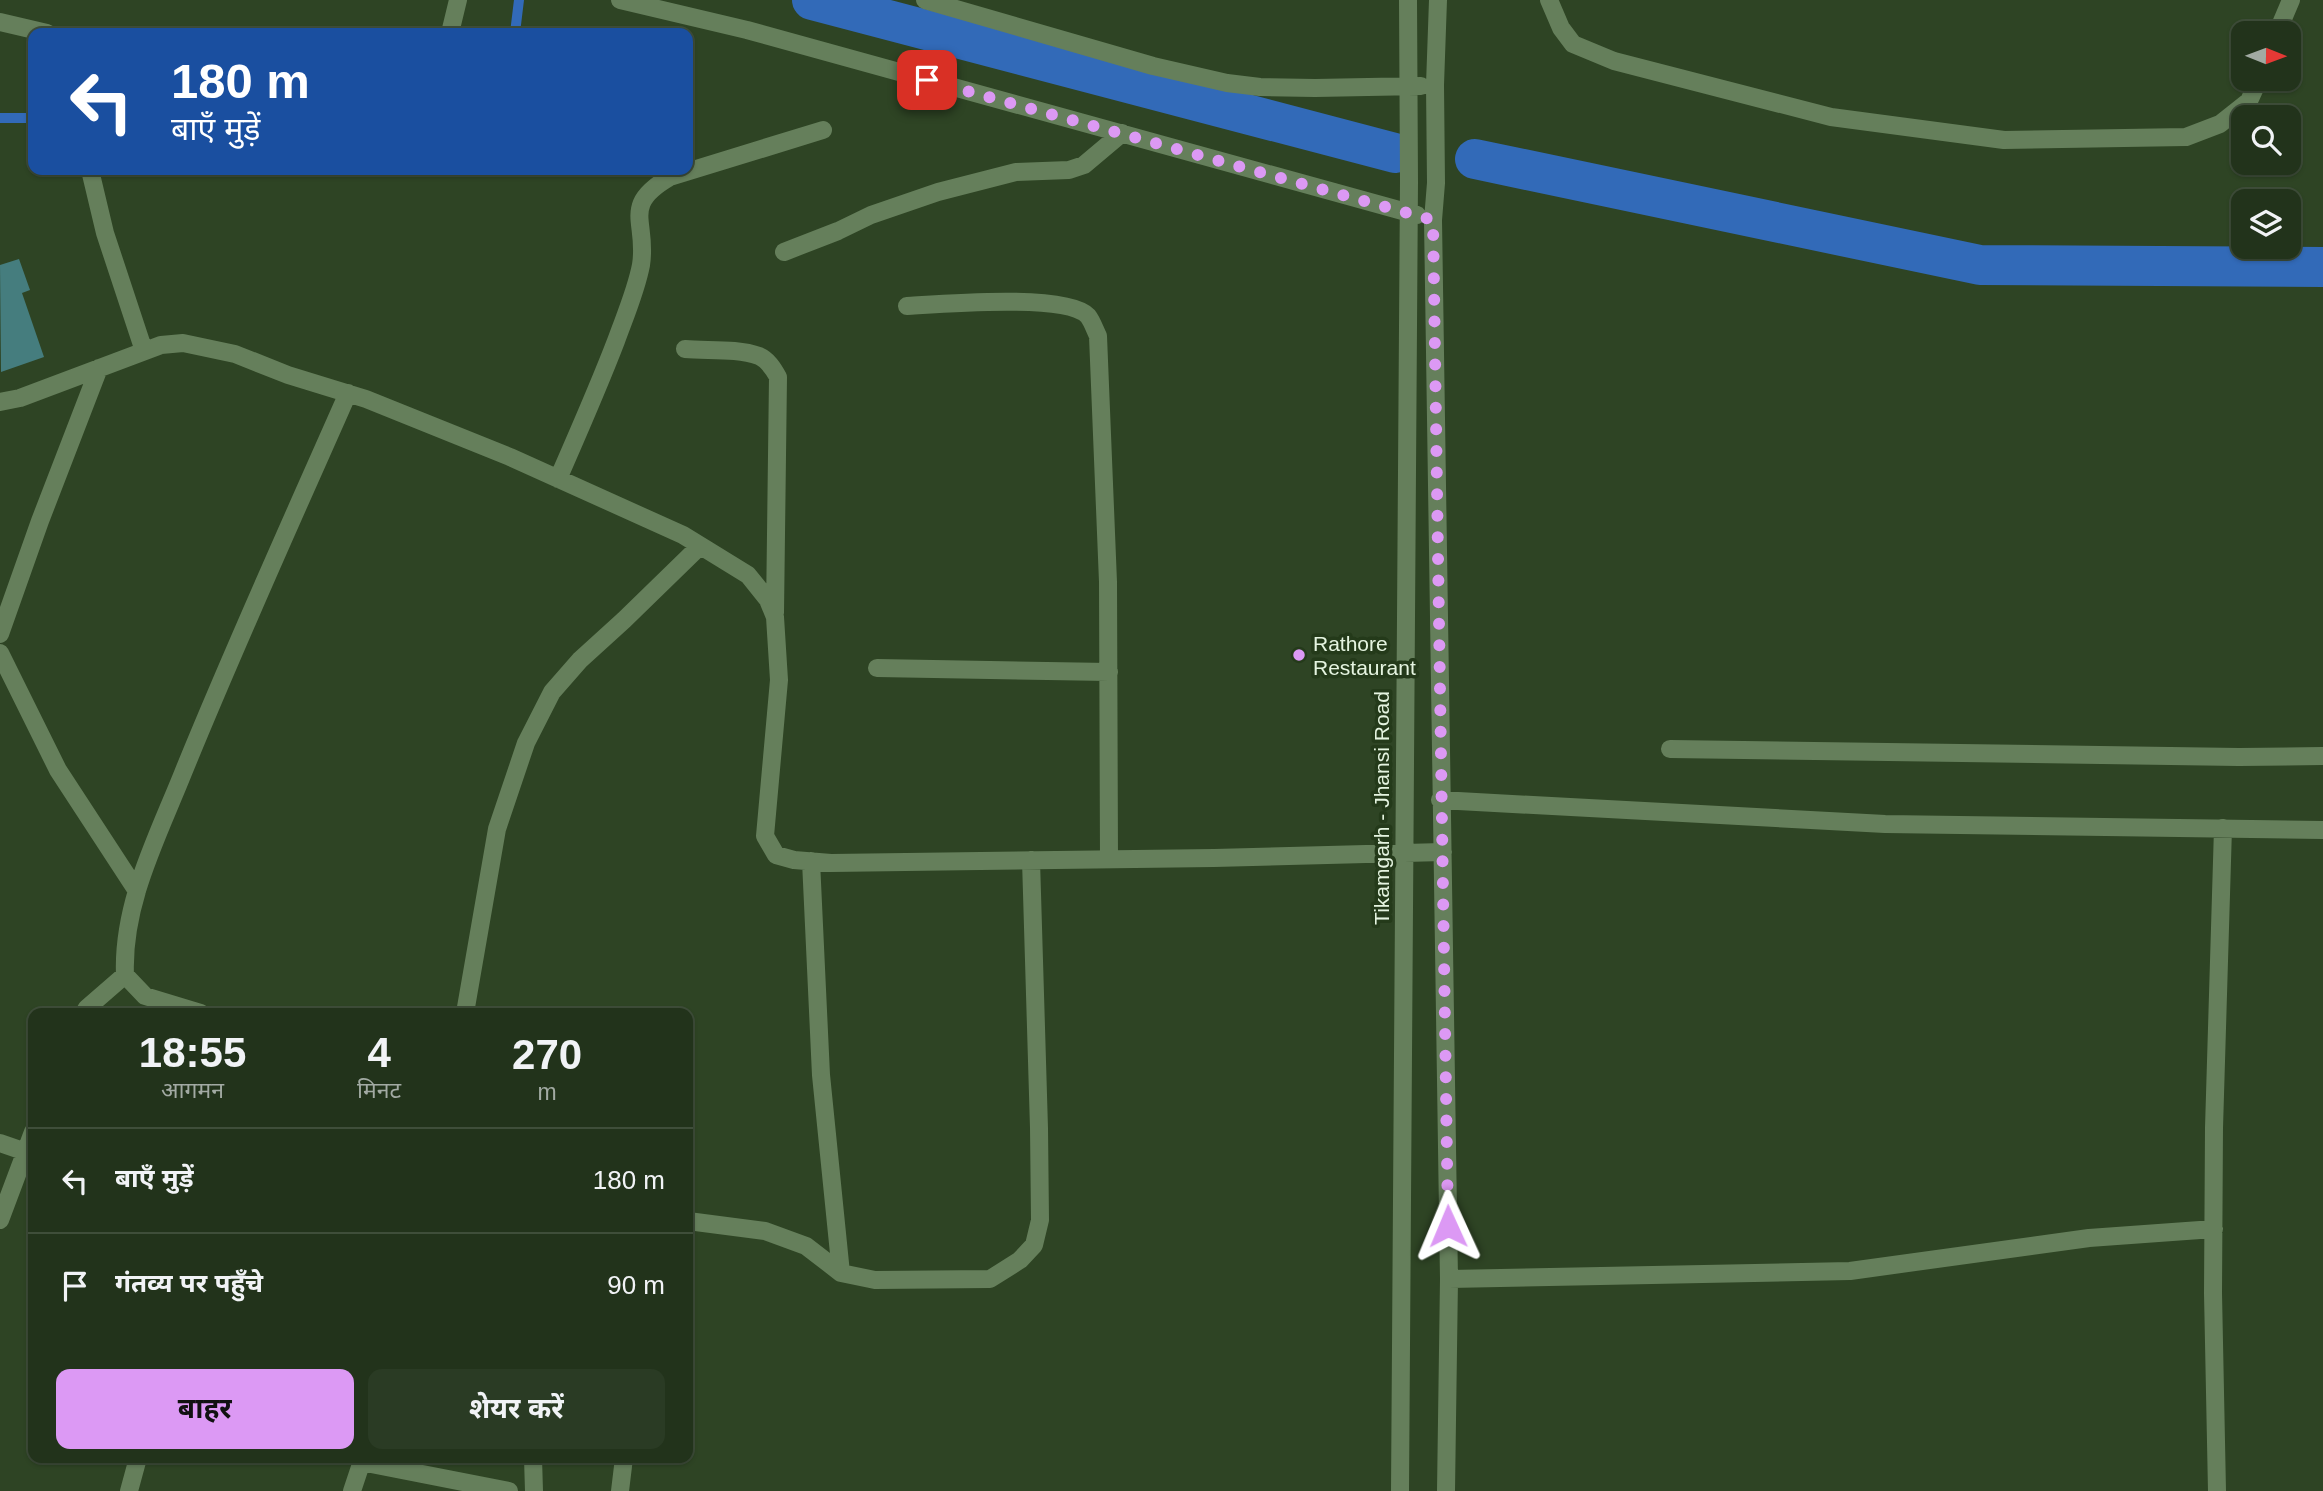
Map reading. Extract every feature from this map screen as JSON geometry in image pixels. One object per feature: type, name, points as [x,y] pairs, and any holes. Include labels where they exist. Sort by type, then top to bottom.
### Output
[{"type":"street","points":[[451,28],[458,0]]},
{"type":"street","points":[[620,0],[747,30],[1433,220]]},
{"type":"street","points":[[925,0],[1153,66],[1227,83],[1301,88],[1435,85]]},
{"type":"street","name":"Tikamgarh - Jhansi Road","points":[[1401,1491],[1408,0]]},
{"type":"street","points":[[1438,0],[1436,183],[1433,220],[1449,1279],[1446,1491]]},
{"type":"street","points":[[1549,0],[1561,27],[1573,44],[1614,61],[1831,117],[2004,139],[2186,137],[2220,124],[2249,101],[2254,91]]},
{"type":"street","points":[[2282,21],[2291,0]]},
{"type":"street","points":[[0,22],[28,29]]},
{"type":"street","points":[[693,170],[823,130]]},
{"type":"street","points":[[784,252],[871,215],[938,192],[1016,172],[1069,170],[1084,165],[1122,133]]},
{"type":"street","points":[[91,175],[105,233],[144,351]]},
{"type":"street","points":[[558,479],[595,396],[634,294],[641,262],[640,211],[644,197],[653,187],[677,175]]},
{"type":"street","points":[[907,306],[983,302],[1039,303],[1074,308],[1087,316],[1098,336],[1108,582],[1109,859]]},
{"type":"street","points":[[0,402],[20,398],[161,345],[183,344],[235,354],[288,375],[348,393],[486,448],[683,535],[748,575],[768,600],[775,617]]},
{"type":"street","points":[[685,349],[760,356],[771,365],[778,377],[775,617],[779,680],[765,836],[776,855],[831,863],[1443,852]]},
{"type":"street","points":[[0,634],[99,368]]},
{"type":"street","points":[[185,1008],[145,996],[125,975],[124,951],[129,914],[200,732],[348,393]]},
{"type":"street","points":[[466,1008],[497,829],[526,743],[552,692],[580,660],[700,546]]},
{"type":"street","points":[[0,653],[58,770],[137,891]]},
{"type":"street","points":[[877,668],[1108,672]]},
{"type":"street","points":[[1670,749],[2323,756]]},
{"type":"street","points":[[1440,800],[1885,824],[2323,830]]},
{"type":"street","points":[[2217,1491],[2214,1128],[2223,828]]},
{"type":"street","points":[[693,1222],[765,1231],[806,1246],[841,1273],[875,1280],[990,1279],[1020,1260],[1034,1245],[1040,1220],[1031,860]]},
{"type":"street","points":[[811,861],[821,1075],[841,1273]]},
{"type":"street","points":[[87,1008],[125,975]]},
{"type":"street","points":[[0,1143],[26,1152]]},
{"type":"street","points":[[0,1220],[28,1146]]},
{"type":"street","points":[[1449,1279],[1850,1271],[2089,1238],[2214,1229]]},
{"type":"street","points":[[129,1491],[137,1463]]},
{"type":"street","points":[[352,1491],[361,1463]]},
{"type":"street","points":[[376,1463],[509,1491]]},
{"type":"street","points":[[533,1463],[534,1491]]},
{"type":"street","points":[[620,1491],[623,1463]]},
{"type":"building","points":[[19,259],[30,290],[22,293],[44,357],[1,372],[0,265]]},
{"type":"waterway","points":[[516,28],[519,0]]},
{"type":"waterway","points":[[812,0],[1395,153]]},
{"type":"waterway","points":[[0,118],[28,118]]},
{"type":"waterway","points":[[1475,159],[1980,265],[2323,267]]},
{"type":"place","name":"Rathore Restaurant","points":[[1299,655]]},
{"type":"route","points":[[927,80],[1433,220],[1448,1226]]}]
